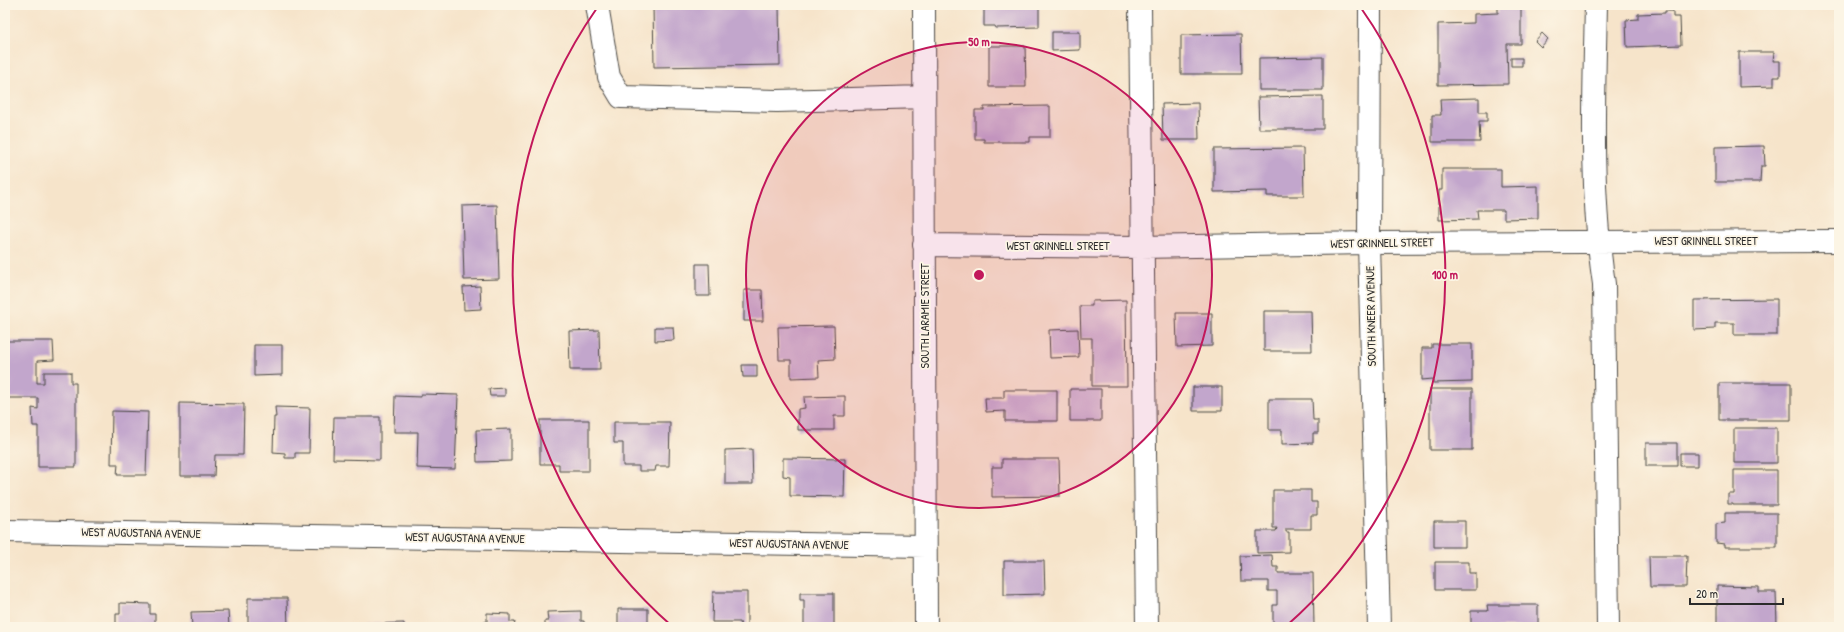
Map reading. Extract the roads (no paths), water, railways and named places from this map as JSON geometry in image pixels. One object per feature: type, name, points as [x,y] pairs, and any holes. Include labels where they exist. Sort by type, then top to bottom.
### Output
[{"type":"street","points":[[597,5],[609,77],[621,97],[777,101],[924,97]]},
{"type":"street","name":"SOUTH LARAMIE STREET","points":[[924,5],[926,627]]},
{"type":"street","points":[[1140,5],[1141,247],[1147,627]]},
{"type":"street","name":"SOUTH KNEER AVENUE","points":[[1370,5],[1369,243],[1379,627]]},
{"type":"street","points":[[1596,5],[1595,152],[1598,242],[1604,284],[1608,627]]},
{"type":"street","name":"WEST GRINNELL STREET","points":[[924,245],[1141,247],[1369,243],[1839,241]]},
{"type":"street","name":"WEST AUGUSTANA AVENUE","points":[[5,531],[925,546]]}]
